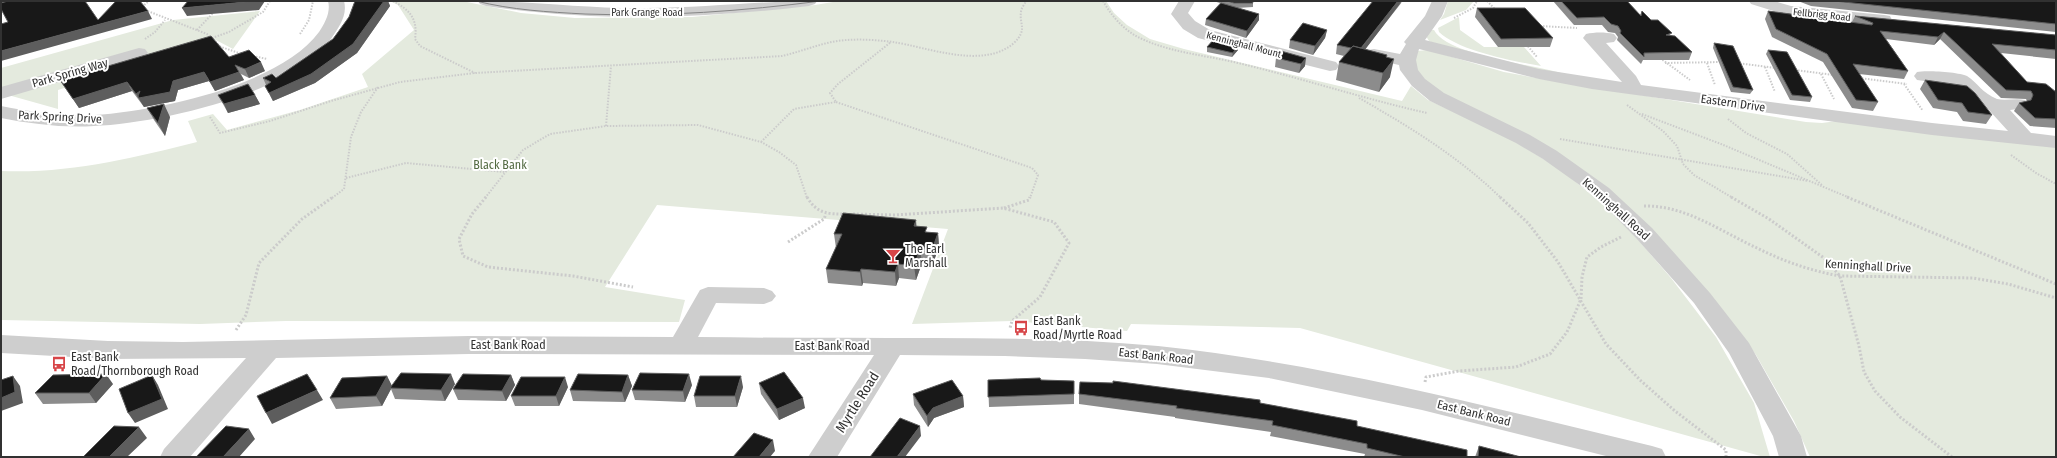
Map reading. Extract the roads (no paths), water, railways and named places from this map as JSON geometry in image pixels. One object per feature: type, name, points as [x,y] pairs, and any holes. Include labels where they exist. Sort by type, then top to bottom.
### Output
[{"type":"street","name":"Park Spring Drive","points":[[1,112],[24,117],[96,121],[129,117],[200,101],[268,78],[289,68],[317,48],[329,32],[336,17],[336,1]]},
{"type":"street","name":"Park Grange Road","points":[[486,1],[512,6],[582,12],[657,13],[746,8],[809,1]]},
{"type":"street","points":[[1373,55],[1406,61],[1408,51],[1413,42],[1436,13],[1440,1]]},
{"type":"street","name":"Fellbrigg Road","points":[[1757,1],[1790,11],[1901,22]]},
{"type":"street","name":"Kenninghall Mount","points":[[1181,2],[1179,14],[1182,19],[1194,29],[1204,34],[1330,66]]},
{"type":"street","points":[[1608,38],[1592,38],[1630,80],[1629,97]]},
{"type":"street","name":"Eastern Drive","points":[[1413,42],[1629,97],[1782,110],[2026,140],[2056,142]]},
{"type":"street","name":"Park Spring Way","points":[[1,93],[138,53]]},
{"type":"street","name":"Kenninghall Road","points":[[1406,61],[1409,71],[1418,82],[1437,97],[1523,139],[1570,168],[1602,192],[1644,233],[1702,298],[1740,349],[1787,436],[1793,457]]},
{"type":"street","points":[[1918,80],[1960,80],[1975,95],[1995,105],[2026,140]]},
{"type":"street","points":[[1995,105],[2018,104]]},
{"type":"street","points":[[681,346],[708,295],[764,296]]},
{"type":"street","name":"East Bank Road","points":[[1,344],[108,350],[222,350],[351,346],[1005,347],[1085,350],[1149,355],[1270,369],[1422,400],[1652,457]]},
{"type":"street","name":"Myrtle Road","points":[[822,457],[892,347]]},
{"type":"street","points":[[174,457],[269,349]]},
{"type":"tram line","points":[[476,1],[503,7],[530,10],[615,15],[674,14],[762,8],[821,1]]},
{"type":"place","name":"The Earl Marshall","points":[[893,256]]},
{"type":"place","name":"East Bank Road/Myrtle Road","points":[[1021,328]]},
{"type":"place","name":"East Bank Road/Thornborough Road","points":[[59,364]]},
{"type":"park label","name":"Black Bank","points":[[500,165]]}]
